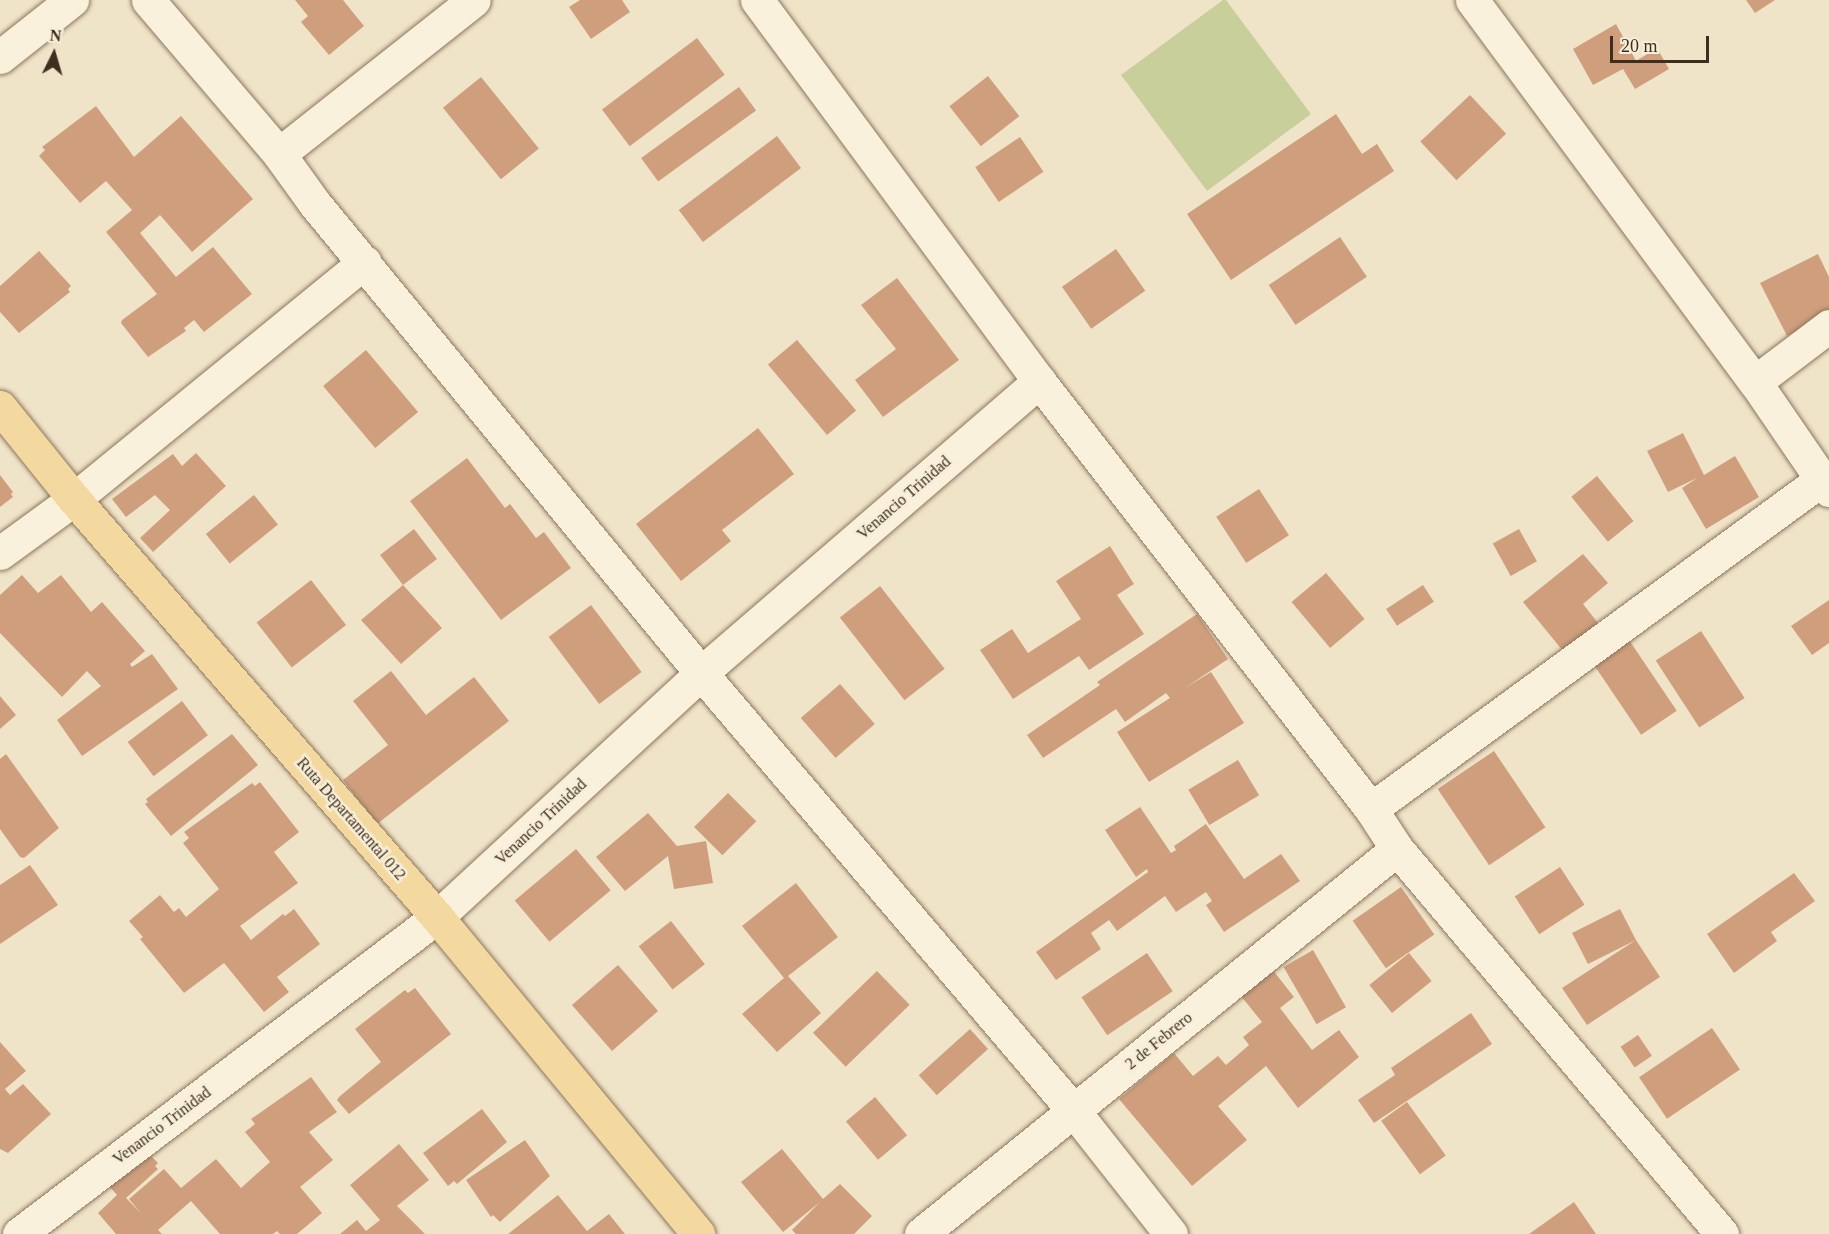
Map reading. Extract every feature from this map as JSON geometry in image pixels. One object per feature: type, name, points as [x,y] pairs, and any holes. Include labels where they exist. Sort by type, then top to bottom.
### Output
[{"type":"main road","name":"Ruta Departamental 012","points":[[0,407],[74,499],[437,918],[698,1234]]},
{"type":"street","points":[[0,57],[72,0]]},
{"type":"street","points":[[148,0],[279,154],[315,204],[701,673],[1073,1110],[1171,1234]]},
{"type":"street","points":[[279,154],[474,0]]},
{"type":"street","points":[[757,0],[1039,381],[1371,809],[1397,849],[1722,1234]]},
{"type":"street","points":[[1371,809],[1825,485],[1755,382],[1472,0]]},
{"type":"street","points":[[0,553],[74,499],[364,262]]},
{"type":"street","points":[[1755,382],[1829,326]]},
{"type":"street","name":"Venancio Trinidad","points":[[20,1234],[437,918],[701,673],[1039,381]]},
{"type":"street","name":"2 de Febrero","points":[[921,1234],[1397,849]]},
{"type":"green space","points":[[1226,0],[1311,114],[1207,191],[1121,75]]},
{"type":"building","points":[[295,0],[343,0],[364,26],[329,55],[301,22],[308,16]]},
{"type":"building","points":[[580,0],[622,0],[630,12],[591,39],[569,7]]},
{"type":"building","points":[[1746,0],[1775,0],[1755,13]]},
{"type":"building","points":[[1616,24],[1636,61],[1657,48],[1669,69],[1635,89],[1623,69],[1593,85],[1573,49]]},
{"type":"building","points":[[697,38],[725,75],[630,146],[602,110]]},
{"type":"building","points":[[988,76],[1019,116],[981,146],[949,106]]},
{"type":"building","points":[[481,77],[539,148],[501,179],[443,108]]},
{"type":"building","points":[[739,87],[756,110],[658,182],[641,158]]},
{"type":"building","points":[[1470,95],[1506,134],[1456,180],[1420,141]]},
{"type":"building","points":[[96,106],[134,157],[181,116],[253,199],[192,252],[160,215],[140,233],[176,277],[213,247],[252,294],[204,332],[194,320],[184,328],[186,331],[148,357],[121,323],[157,294],[106,232],[132,210],[106,181],[80,203],[39,156],[45,150],[42,147]]},
{"type":"building","points":[[1336,114],[1362,154],[1377,144],[1394,171],[1231,280],[1187,214]]},
{"type":"building","points":[[777,136],[801,168],[703,242],[679,210]]},
{"type":"building","points":[[1020,137],[1043,172],[999,202],[975,167]]},
{"type":"building","points":[[1340,237],[1367,277],[1296,325],[1269,285]]},
{"type":"building","points":[[1116,249],[1145,291],[1091,329],[1062,287]]},
{"type":"building","points":[[39,251],[71,286],[68,289],[70,292],[19,333],[0,312],[0,286]]},
{"type":"building","points":[[1818,254],[1829,277],[1829,315],[1787,336],[1760,283]]},
{"type":"building","points":[[897,278],[959,360],[883,417],[855,380],[896,349],[861,305]]},
{"type":"building","points":[[797,340],[856,410],[827,435],[768,364]]},
{"type":"building","points":[[366,350],[418,412],[375,448],[323,386]]},
{"type":"building","points":[[758,428],[794,474],[722,530],[731,541],[681,581],[636,524]]},
{"type":"building","points":[[1683,433],[1704,475],[1735,456],[1759,497],[1706,529],[1682,488],[1697,478],[1668,492],[1647,451]]},
{"type":"building","points":[[196,453],[226,486],[153,552],[140,538],[170,510],[155,495],[126,517],[112,499],[173,454],[182,466]]},
{"type":"building","points":[[467,458],[505,508],[510,504],[536,538],[544,532],[571,568],[501,620],[410,501]]},
{"type":"building","points":[[0,475],[13,492],[11,494],[13,497],[0,507]]},
{"type":"building","points":[[1597,476],[1634,521],[1608,542],[1571,497]]},
{"type":"building","points":[[1259,489],[1289,535],[1246,563],[1216,517]]},
{"type":"building","points":[[254,495],[278,525],[230,564],[206,534]]},
{"type":"building","points":[[414,529],[437,559],[403,585],[380,555]]},
{"type":"building","points":[[1519,529],[1537,561],[1511,576],[1493,544]]},
{"type":"building","points":[[1110,546],[1134,584],[1117,595],[1144,634],[1089,670],[1079,656],[1013,699],[980,650],[1012,629],[1028,653],[1081,619],[1056,581]]},
{"type":"building","points":[[1583,554],[1608,583],[1583,604],[1598,623],[1563,651],[1523,602]]},
{"type":"building","points":[[1326,573],[1365,619],[1330,648],[1292,602]]},
{"type":"building","points":[[22,575],[38,593],[61,575],[91,612],[102,602],[145,651],[130,664],[132,667],[152,654],[178,689],[82,756],[57,720],[101,686],[87,671],[62,697],[0,633],[0,595]]},
{"type":"building","points":[[311,580],[346,625],[292,667],[257,622]]},
{"type":"building","points":[[403,585],[442,628],[401,664],[361,620]]},
{"type":"building","points":[[1423,585],[1434,602],[1397,626],[1386,609]]},
{"type":"building","points":[[880,586],[945,669],[904,700],[840,617]]},
{"type":"building","points":[[1829,600],[1829,643],[1812,655],[1791,626]]},
{"type":"building","points":[[591,605],[642,672],[599,704],[549,637]]},
{"type":"building","points":[[1197,614],[1228,659],[1185,688],[1211,672],[1244,723],[1149,782],[1117,732],[1170,698],[1166,693],[1125,722],[1116,709],[1043,758],[1027,735],[1100,685],[1097,682]]},
{"type":"building","points":[[1701,631],[1745,698],[1699,728],[1656,660]]},
{"type":"building","points":[[1627,637],[1677,711],[1641,735],[1591,661]]},
{"type":"building","points":[[391,671],[426,715],[474,677],[509,721],[377,824],[343,780],[388,745],[353,701]]},
{"type":"building","points":[[840,684],[875,724],[836,758],[801,718]]},
{"type":"building","points":[[0,696],[16,715],[0,729]]},
{"type":"building","points":[[182,701],[208,735],[154,776],[128,742]]},
{"type":"building","points":[[232,734],[258,765],[171,836],[145,804],[148,802],[146,799]]},
{"type":"building","points":[[1494,751],[1545,827],[1489,865],[1438,789]]},
{"type":"building","points":[[6,754],[59,828],[24,858],[20,857],[0,829],[0,759]]},
{"type":"building","points":[[1238,760],[1259,795],[1209,825],[1188,790]]},
{"type":"building","points":[[260,782],[299,832],[274,852],[298,883],[240,926],[251,940],[283,914],[285,916],[294,909],[320,944],[277,977],[289,992],[264,1012],[224,963],[184,993],[140,939],[143,937],[129,921],[160,895],[174,912],[179,908],[186,917],[219,889],[183,843],[189,838],[184,832],[252,783],[255,786]]},
{"type":"building","points":[[728,793],[756,821],[722,855],[694,827]]},
{"type":"building","points":[[1140,807],[1171,853],[1176,850],[1174,846],[1206,824],[1244,879],[1281,854],[1300,881],[1224,932],[1206,905],[1212,901],[1206,892],[1176,912],[1165,896],[1117,931],[1109,920],[1091,933],[1101,949],[1056,980],[1036,952],[1148,872],[1147,869],[1136,877],[1105,830]]},
{"type":"building","points":[[648,813],[677,846],[706,841],[713,883],[674,889],[668,856],[625,891],[596,857]]},
{"type":"building","points":[[576,849],[611,890],[549,942],[515,900]]},
{"type":"building","points":[[30,865],[58,905],[0,944],[0,885]]},
{"type":"building","points":[[1560,867],[1585,905],[1539,934],[1515,896]]},
{"type":"building","points":[[1794,873],[1815,901],[1771,932],[1777,941],[1734,973],[1707,934]]},
{"type":"building","points":[[796,883],[838,937],[788,976],[821,1013],[777,1052],[742,1014],[784,978],[742,926]]},
{"type":"building","points":[[1401,887],[1434,935],[1386,968],[1353,921]]},
{"type":"building","points":[[1620,909],[1636,940],[1588,964],[1572,933]]},
{"type":"building","points":[[671,921],[705,964],[673,990],[639,946]]},
{"type":"building","points":[[1636,940],[1660,977],[1587,1025],[1562,988]]},
{"type":"building","points":[[1313,950],[1346,1007],[1317,1024],[1284,967]]},
{"type":"building","points":[[1147,953],[1173,991],[1107,1035],[1082,997]]},
{"type":"building","points":[[1409,953],[1432,981],[1392,1013],[1369,985]]},
{"type":"building","points":[[1268,964],[1294,997],[1280,1008],[1312,1050],[1339,1030],[1359,1057],[1298,1108],[1266,1066],[1218,1106],[1247,1140],[1192,1186],[1119,1099],[1174,1053],[1193,1076],[1218,1056],[1226,1065],[1249,1045],[1243,1037],[1262,1022],[1236,990]]},
{"type":"building","points":[[618,965],[658,1011],[612,1051],[572,1005]]},
{"type":"building","points":[[877,971],[910,1005],[846,1067],[813,1033]]},
{"type":"building","points":[[415,988],[451,1034],[349,1114],[337,1100],[381,1062],[355,1029],[405,990],[408,993]]},
{"type":"building","points":[[1471,1013],[1492,1044],[1374,1123],[1358,1100],[1395,1075],[1391,1068]]},
{"type":"building","points":[[1712,1028],[1740,1069],[1667,1119],[1639,1077]]},
{"type":"building","points":[[970,1029],[988,1049],[937,1095],[919,1075]]},
{"type":"building","points":[[1638,1035],[1652,1056],[1635,1067],[1621,1047]]},
{"type":"building","points":[[0,1042],[26,1071],[5,1089],[10,1095],[23,1084],[51,1114],[8,1153],[0,1149]]},
{"type":"building","points":[[311,1077],[337,1112],[309,1132],[333,1160],[300,1187],[322,1213],[297,1234],[280,1234],[277,1231],[273,1234],[220,1234],[191,1201],[158,1230],[162,1234],[116,1234],[98,1213],[117,1195],[108,1185],[144,1149],[158,1163],[155,1166],[158,1169],[126,1198],[141,1213],[129,1199],[164,1169],[181,1188],[216,1159],[241,1188],[270,1162],[245,1132],[255,1124],[251,1119]]},
{"type":"building","points":[[875,1097],[907,1135],[878,1160],[846,1121]]},
{"type":"building","points":[[1407,1102],[1446,1155],[1420,1174],[1381,1121]]},
{"type":"building","points":[[482,1109],[507,1142],[457,1184],[454,1181],[448,1186],[423,1153]]},
{"type":"building","points":[[525,1140],[550,1176],[500,1222],[493,1215],[491,1217],[466,1180]]},
{"type":"building","points":[[399,1144],[429,1180],[397,1206],[425,1234],[340,1234],[357,1220],[366,1231],[380,1220],[350,1185]]},
{"type":"building","points":[[782,1149],[823,1199],[840,1184],[872,1216],[854,1234],[796,1234],[792,1230],[820,1202],[783,1232],[741,1182]]},
{"type":"building","points":[[558,1195],[587,1231],[609,1214],[625,1234],[508,1234]]},
{"type":"building","points":[[1574,1202],[1596,1234],[1529,1234]]}]
